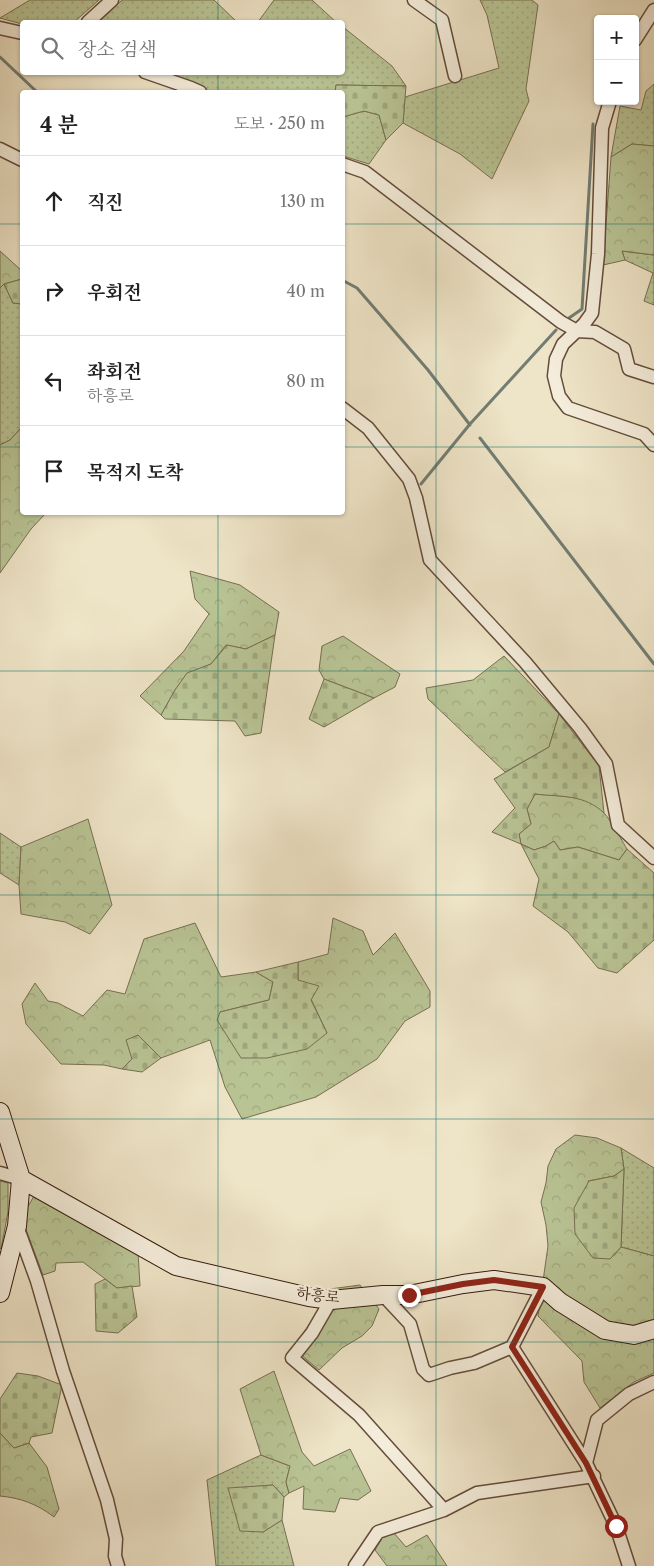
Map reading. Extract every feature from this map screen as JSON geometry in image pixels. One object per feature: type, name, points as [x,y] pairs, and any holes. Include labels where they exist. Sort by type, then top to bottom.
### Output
[{"type":"street","points":[[90,20],[112,0]]},
{"type":"street","points":[[414,0],[442,20],[455,76]]},
{"type":"street","points":[[639,34],[654,10]]},
{"type":"street","points":[[0,28],[20,33]]},
{"type":"street","points":[[153,75],[194,90]]},
{"type":"street","points":[[609,105],[602,128],[598,254],[592,313],[584,324],[563,344],[556,359],[554,376],[559,396],[568,408],[644,434],[654,445]]},
{"type":"street","points":[[0,149],[20,159]]},
{"type":"street","points":[[345,165],[364,172],[561,322],[577,331],[595,332],[624,348],[629,369],[654,377]]},
{"type":"street","points":[[345,410],[368,428],[409,479],[416,498],[430,560],[525,662],[580,728],[606,764],[618,825],[654,858]]},
{"type":"street","points":[[0,1112],[20,1180],[17,1226],[0,1293]]},
{"type":"street","points":[[0,1173],[20,1180]]},
{"type":"street","name":"하흥로","points":[[20,1180],[176,1266],[309,1297],[331,1300],[383,1295],[409,1295],[494,1280],[543,1287]]},
{"type":"street","points":[[17,1226],[37,1281],[63,1371],[107,1500],[116,1539],[115,1556],[118,1566]]},
{"type":"street","points":[[383,1295],[410,1324],[423,1369],[429,1375],[474,1363],[512,1347],[543,1287],[560,1302],[605,1330],[634,1335],[654,1329]]},
{"type":"street","points":[[331,1300],[312,1333],[292,1358],[359,1416],[444,1510]]},
{"type":"street","points":[[512,1347],[594,1476],[616,1526],[629,1566]]},
{"type":"street","points":[[586,1463],[598,1420],[630,1394],[654,1382]]},
{"type":"street","points":[[355,1566],[378,1532],[444,1510],[477,1493],[594,1476]]},
{"type":"green space","points":[[30,0],[99,0],[76,20],[20,20],[20,23],[0,18]]},
{"type":"green space","points":[[122,0],[214,0],[235,20],[101,20]]},
{"type":"green space","points":[[274,0],[312,0],[334,20],[259,20]]},
{"type":"green space","points":[[480,0],[532,0],[538,5],[526,89],[529,101],[492,179],[460,154],[403,123],[405,97],[499,68],[487,15]]},
{"type":"green space","points":[[345,29],[392,66],[406,86],[336,85],[335,90],[204,90],[162,75],[345,75]]},
{"type":"green space","points":[[654,84],[654,146],[632,144],[611,157],[620,106],[641,110],[646,91]]},
{"type":"green space","points":[[336,85],[406,86],[403,123],[386,140],[379,115],[364,111],[345,116],[345,90],[335,90]]},
{"type":"green space","points":[[364,111],[379,115],[386,140],[369,164],[345,157],[345,116]]},
{"type":"green space","points":[[632,144],[654,146],[654,255],[622,251],[625,260],[603,265],[611,157]]},
{"type":"green space","points":[[0,251],[20,269],[20,280],[4,284],[0,288]]},
{"type":"green space","points":[[622,251],[654,255],[654,305],[644,301],[653,273],[625,260]]},
{"type":"green space","points":[[20,280],[20,304],[13,303],[4,284]]},
{"type":"green space","points":[[4,284],[13,303],[20,304],[20,429],[10,440],[0,445],[0,288]]},
{"type":"green space","points":[[20,429],[20,515],[44,515],[31,529],[0,573],[0,445],[10,440]]},
{"type":"green space","points":[[190,571],[240,585],[279,612],[275,635],[246,649],[226,645],[211,664],[187,674],[175,690],[161,715],[140,696],[184,651],[209,614],[195,599]]},
{"type":"green space","points":[[275,635],[261,733],[245,736],[235,721],[165,719],[161,715],[187,673],[211,664],[227,645],[246,649]]},
{"type":"green space","points":[[343,636],[400,674],[395,687],[374,698],[324,679],[319,670],[322,646]]},
{"type":"green space","points":[[504,656],[559,714],[549,747],[505,772],[428,699],[426,688],[473,680]]},
{"type":"green space","points":[[324,679],[374,698],[324,727],[309,719]]},
{"type":"green space","points":[[559,714],[599,766],[604,813],[580,799],[535,794],[527,809],[531,824],[519,834],[521,844],[492,832],[515,808],[494,779],[549,747]]},
{"type":"green space","points":[[535,794],[571,797],[592,803],[607,817],[627,849],[619,860],[578,847],[560,850],[554,841],[534,850],[521,844],[519,834],[531,824],[527,809]]},
{"type":"green space","points":[[88,819],[112,905],[90,934],[65,922],[21,914],[19,885],[21,847]]},
{"type":"green space","points":[[0,833],[21,847],[19,885],[0,873]]},
{"type":"green space","points":[[554,841],[560,850],[578,847],[619,860],[627,849],[654,873],[654,940],[617,973],[598,968],[568,932],[533,906],[539,879],[521,844],[534,850]]},
{"type":"green space","points":[[333,918],[363,931],[373,955],[395,933],[430,991],[430,1007],[405,1021],[377,1059],[316,1097],[242,1119],[225,1087],[210,1040],[161,1058],[138,1035],[132,1060],[122,1069],[104,1065],[61,1064],[26,1024],[22,1004],[35,983],[48,1001],[58,1003],[83,1016],[107,990],[125,994],[144,939],[195,923],[221,977],[256,972],[273,982],[269,1000],[220,1012],[327,1033],[311,999],[298,980],[298,962],[328,954]]},
{"type":"green space","points":[[298,962],[298,980],[319,986],[311,1000],[327,1033],[307,1049],[267,1058],[241,1058],[217,1020],[220,1012],[269,1000],[273,982],[256,972]]},
{"type":"green space","points":[[138,1035],[161,1058],[142,1072],[122,1069],[132,1059],[126,1040]]},
{"type":"green space","points":[[575,1135],[597,1138],[621,1148],[624,1169],[614,1176],[588,1181],[610,1259],[621,1247],[654,1256],[654,1373],[634,1382],[600,1408],[584,1382],[582,1361],[538,1316],[548,1246],[541,1202],[548,1166],[556,1149]]},
{"type":"green space","points":[[621,1148],[654,1168],[654,1256],[621,1247],[624,1169]]},
{"type":"green space","points":[[624,1169],[621,1247],[610,1259],[593,1258],[575,1234],[574,1208],[589,1181],[614,1176]]},
{"type":"green space","points":[[0,1181],[8,1183],[8,1212],[1,1249],[0,1248]]},
{"type":"green space","points":[[34,1196],[138,1252],[140,1286],[117,1288],[83,1262],[56,1263],[55,1271],[43,1275],[24,1224],[26,1210]]},
{"type":"green space","points":[[105,1279],[117,1288],[132,1286],[137,1317],[118,1333],[96,1331],[95,1284]]},
{"type":"green space","points":[[360,1285],[379,1309],[372,1326],[362,1336],[342,1348],[319,1370],[293,1348],[321,1307],[330,1289]]},
{"type":"green space","points":[[274,1371],[302,1452],[314,1466],[350,1449],[371,1491],[358,1500],[340,1498],[335,1512],[303,1509],[304,1486],[289,1493],[286,1482],[290,1466],[261,1455],[240,1389]]},
{"type":"green space","points":[[17,1373],[38,1376],[62,1385],[52,1433],[31,1437],[29,1443],[14,1448],[0,1433],[0,1399]]},
{"type":"green space","points":[[0,1433],[14,1448],[29,1443],[47,1467],[59,1509],[54,1517],[28,1502],[0,1496]]},
{"type":"green space","points":[[261,1455],[290,1466],[286,1482],[289,1493],[284,1497],[273,1485],[228,1489],[263,1532],[282,1520],[294,1566],[216,1566],[207,1480]]},
{"type":"green space","points":[[273,1485],[284,1497],[282,1520],[263,1532],[240,1531],[228,1488]]},
{"type":"green space","points":[[394,1533],[406,1547],[427,1535],[447,1566],[387,1566],[375,1550],[382,1538]]},
{"type":"waterway","points":[[0,57],[35,90]]},
{"type":"waterway","points":[[569,318],[582,309],[593,124]]},
{"type":"waterway","points":[[345,282],[357,288],[428,370],[470,425]]},
{"type":"waterway","points":[[421,484],[470,424],[556,330]]},
{"type":"waterway","points":[[480,438],[654,664]]},
{"type":"route","points":[[409,1295],[494,1280],[543,1287],[512,1347],[594,1476],[616,1526]]}]
